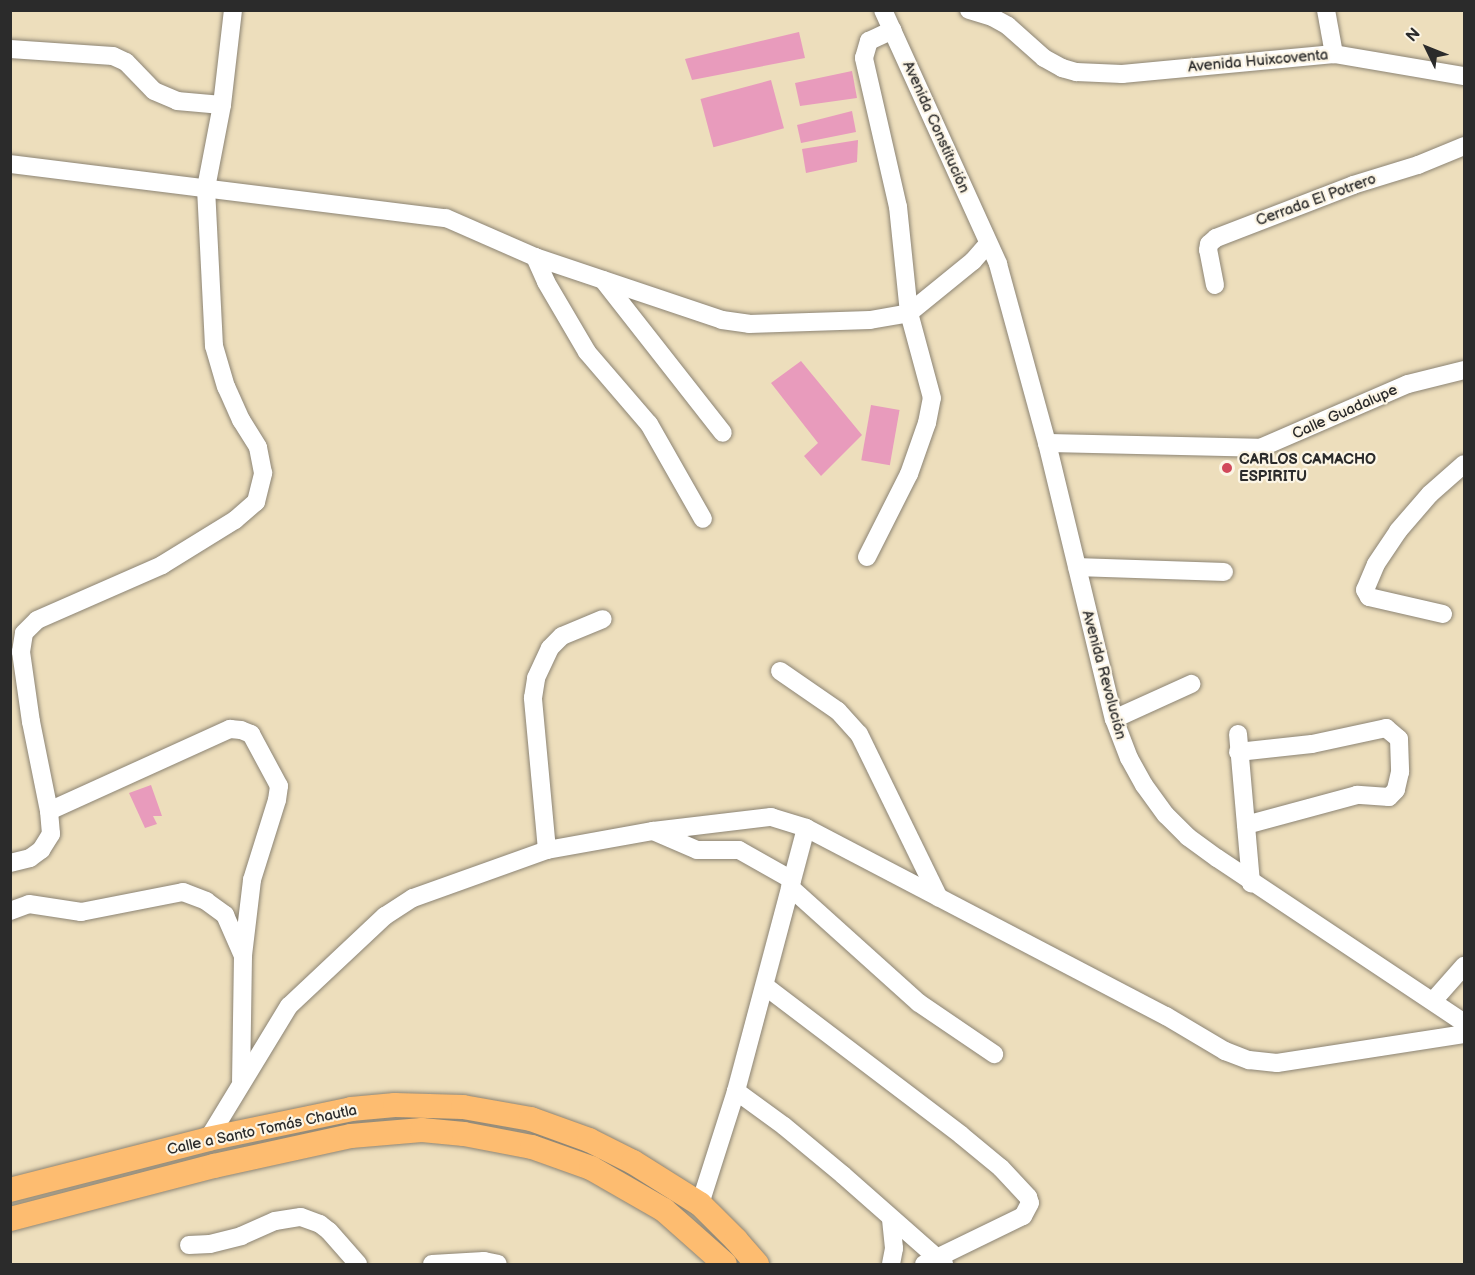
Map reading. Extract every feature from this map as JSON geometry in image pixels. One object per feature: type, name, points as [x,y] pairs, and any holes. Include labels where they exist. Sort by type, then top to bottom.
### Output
[{"type":"main road","name":"Calle a Santo Tomás Chautla","points":[[10,1190],[207,1139],[351,1109],[395,1105],[463,1107],[531,1119],[589,1140],[654,1174],[700,1204],[757,1264]]},
{"type":"main road","name":"Calle a Santo Tomás Chautla","points":[[10,1219],[214,1166],[311,1145],[376,1132],[422,1130],[464,1134],[532,1147],[591,1168],[664,1210],[724,1264]]},
{"type":"street","points":[[10,863],[30,858],[41,850],[51,834],[21,652],[24,633],[37,620],[162,565],[235,520],[256,502],[263,473],[258,447],[241,420],[226,387],[214,346],[206,188],[222,105],[233,10]]},
{"type":"street","name":"Avenida Constitución","points":[[884,10],[988,244]]},
{"type":"street","name":"Avenida Huixcoventa","points":[[969,10],[1008,18],[1030,47],[1062,68],[1096,74],[1122,74],[1334,54],[1464,76]]},
{"type":"street","points":[[1326,10],[1334,54]]},
{"type":"street","points":[[867,557],[909,474],[930,412],[932,398],[909,313],[898,207],[864,58],[869,41],[893,30]]},
{"type":"street","points":[[10,49],[113,56],[126,62],[154,91],[169,98],[177,101],[222,105]]},
{"type":"street","name":"Cerrada El Potrero","points":[[1215,285],[1208,250],[1209,244],[1216,238],[1353,185],[1418,165],[1464,146]]},
{"type":"street","points":[[10,164],[446,218],[535,257],[722,320],[749,324],[870,320],[909,313],[973,261],[988,244]]},
{"type":"street","name":"Avenida Revolución","points":[[988,244],[999,264],[1047,443],[1114,719],[1129,758],[1144,785],[1166,814],[1188,837],[1251,883],[1464,1023]]},
{"type":"street","points":[[535,257],[546,282],[587,352],[649,424],[703,519]]},
{"type":"street","points":[[603,280],[723,433]]},
{"type":"street","name":"Calle Guadalupe","points":[[1047,443],[1260,448],[1408,384],[1464,370]]},
{"type":"street","points":[[1443,614],[1369,597],[1365,590],[1376,564],[1398,531],[1430,494],[1464,464]]},
{"type":"street","points":[[1077,567],[1224,572]]},
{"type":"street","points":[[547,850],[533,698],[536,678],[550,648],[562,636],[603,619]]},
{"type":"street","points":[[780,671],[838,711],[859,734],[939,898]]},
{"type":"street","points":[[1114,719],[1191,684]]},
{"type":"street","points":[[1246,825],[1357,795],[1389,797],[1396,790],[1400,772],[1399,739],[1396,734],[1386,728],[1312,744],[1238,743],[1251,883]]},
{"type":"street","points":[[49,811],[230,729],[251,734],[279,786],[277,800],[252,880],[243,956],[241,1083]]},
{"type":"street","points":[[207,1139],[290,1006],[385,916],[413,898],[547,850],[653,831],[771,817],[806,828],[1166,1016],[1225,1051],[1249,1060],[1277,1063],[1464,1034]]},
{"type":"street","points":[[700,1204],[736,1091],[806,828]]},
{"type":"street","points":[[653,831],[697,850],[740,850],[791,884],[920,1003],[994,1054]]},
{"type":"street","points":[[10,911],[29,904],[81,912],[183,892],[206,901],[225,915],[243,956]]},
{"type":"street","points":[[1433,1001],[1464,966]]},
{"type":"street","points":[[736,1091],[784,1126],[891,1218],[934,1262],[1023,1216],[1030,1203],[1028,1197],[1001,1168],[961,1135],[765,986]]},
{"type":"street","points":[[189,1245],[210,1244],[241,1236],[291,1216],[301,1217],[320,1224],[329,1231],[358,1264]]},
{"type":"street","points":[[891,1218],[894,1248],[891,1264]]},
{"type":"street","points":[[432,1264],[475,1261],[498,1264]]},
{"type":"building","points":[[799,32],[805,58],[692,80],[685,59]]},
{"type":"building","points":[[852,71],[857,98],[800,106],[795,83]]},
{"type":"building","points":[[771,80],[784,128],[713,147],[700,99]]},
{"type":"building","points":[[852,111],[856,132],[801,143],[797,125]]},
{"type":"building","points":[[858,140],[857,162],[806,173],[802,149]]},
{"type":"building","points":[[801,361],[862,435],[821,476],[804,456],[818,443],[771,383]]},
{"type":"building","points":[[871,405],[900,410],[890,465],[861,460]]},
{"type":"building","points":[[151,785],[162,816],[153,816],[157,824],[145,828],[129,793]]},
{"type":"place","name":"CARLOS CAMACHO ESPIRITU","points":[[1227,468]]}]
